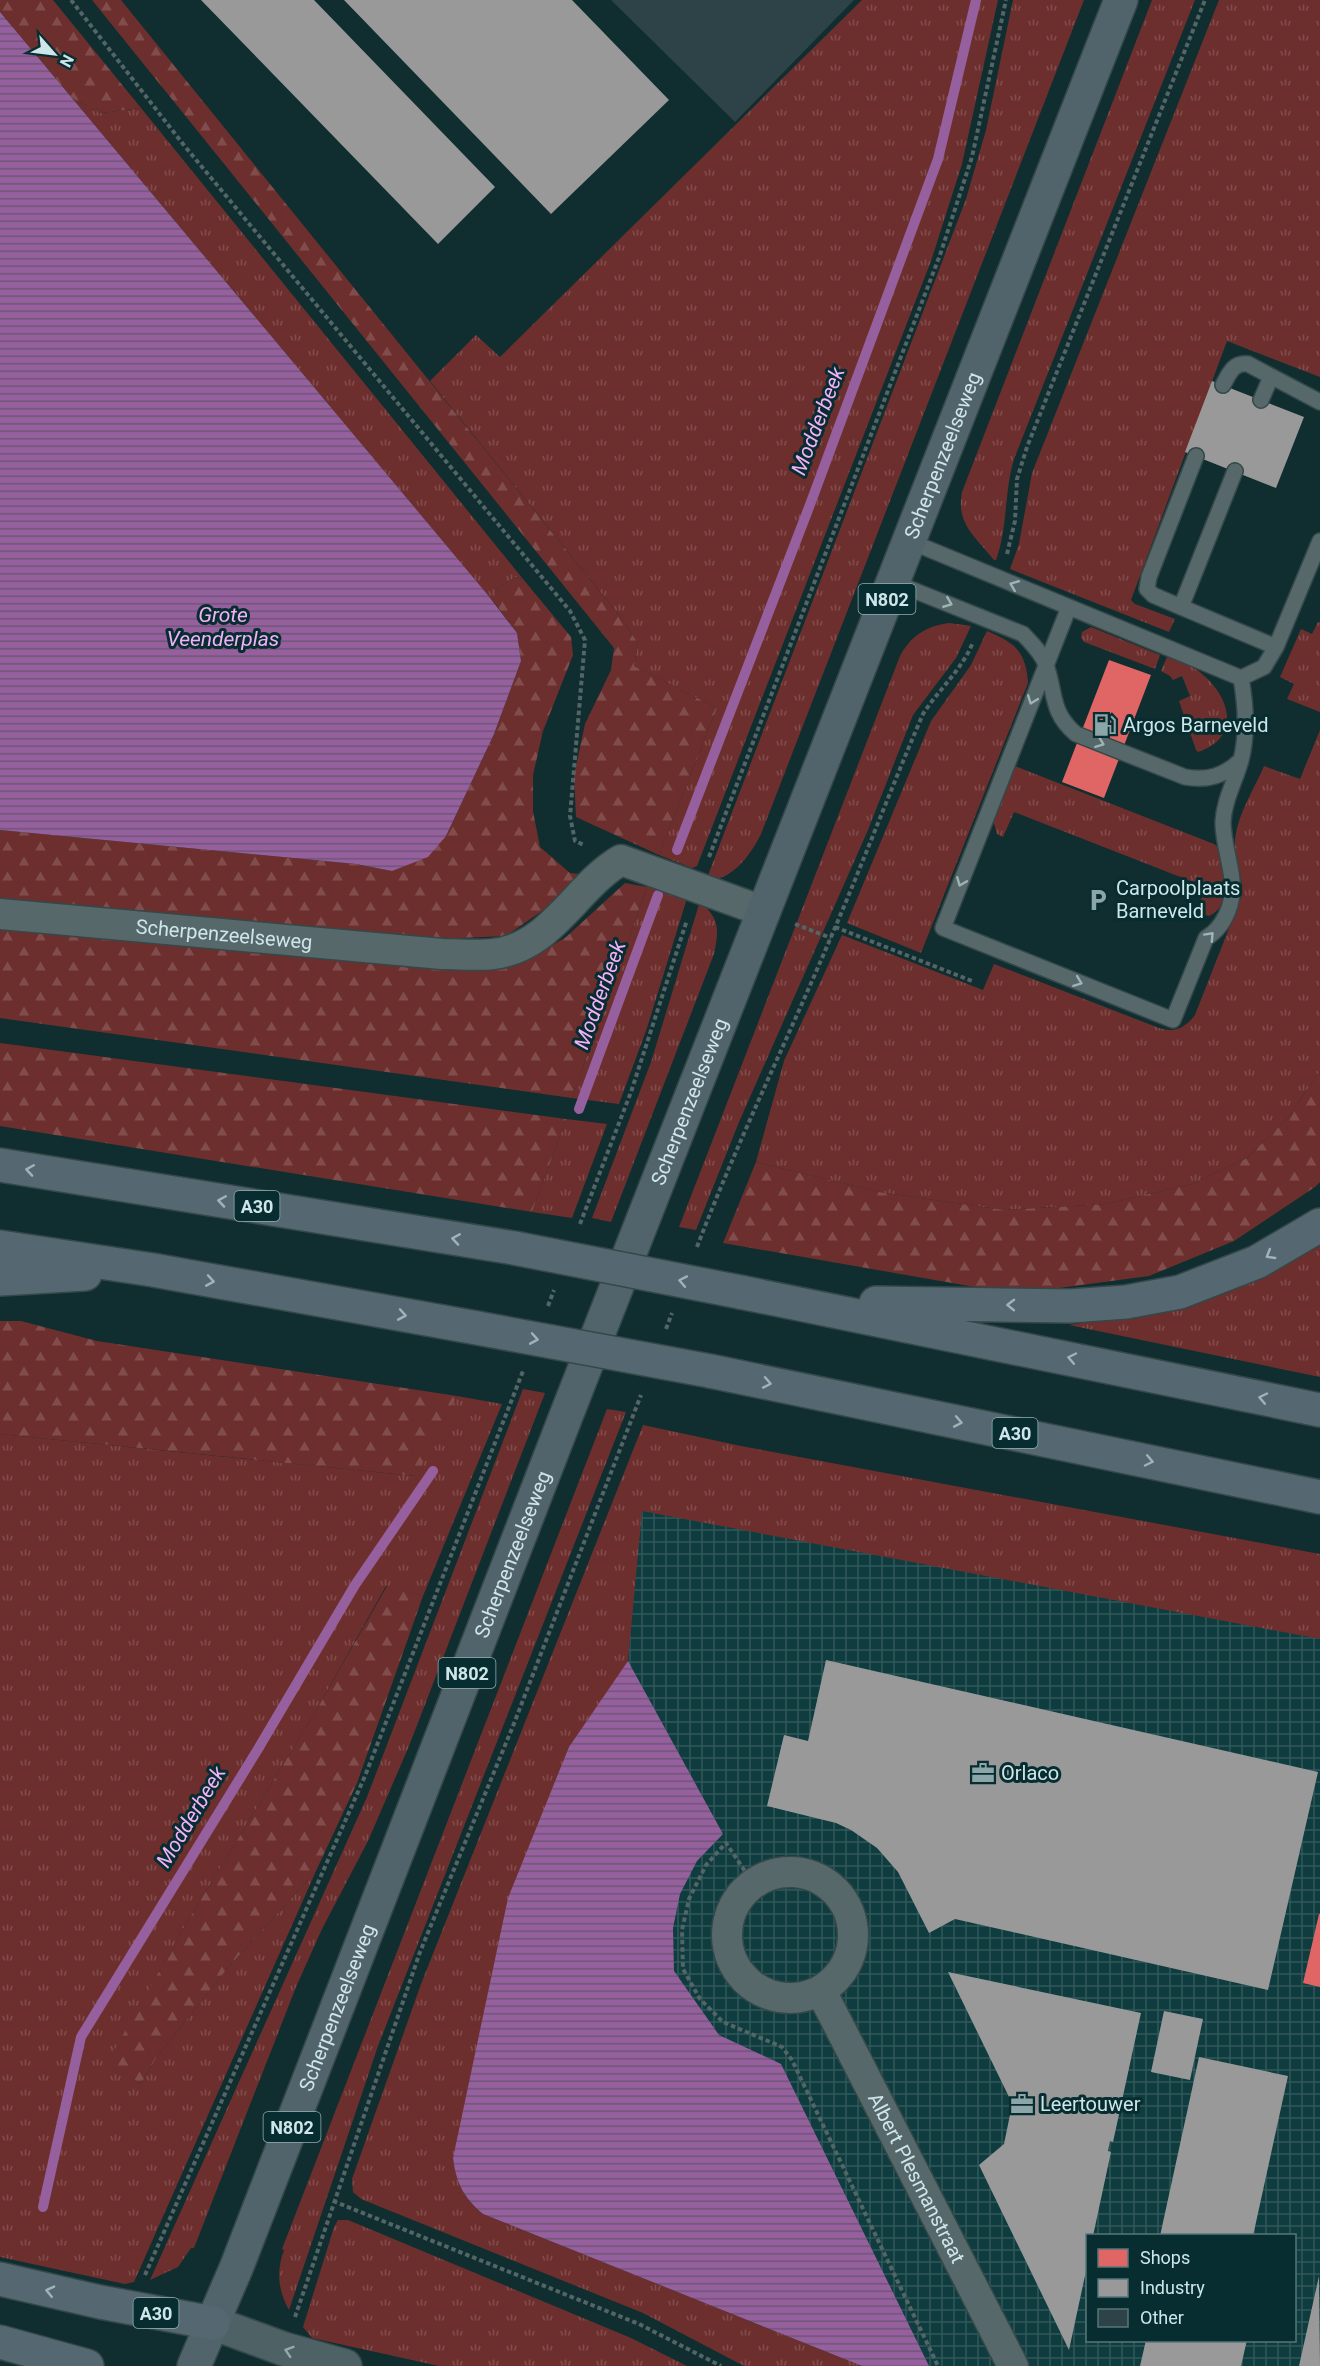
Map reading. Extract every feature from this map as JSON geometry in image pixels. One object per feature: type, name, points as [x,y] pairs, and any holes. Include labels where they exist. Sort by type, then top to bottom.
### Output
[{"type":"highway","name":"A30","points":[[0,1165],[514,1248],[798,1302],[1320,1410]]},
{"type":"highway","name":"A30","points":[[798,1302],[1070,1306],[1126,1302],[1180,1292],[1257,1262],[1320,1225]]},
{"type":"highway","name":"A30","points":[[0,1247],[153,1270],[710,1371],[1320,1497]]},
{"type":"highway","name":"A30","points":[[0,1279],[153,1270]]},
{"type":"highway","name":"A30","points":[[0,2279],[130,2308],[213,2323]]},
{"type":"highway","points":[[0,2342],[87,2366]]},
{"type":"main road","name":"Scherpenzeelseweg","points":[[194,2366],[292,2126],[570,1405],[765,912],[1120,0]]},
{"type":"main road","points":[[213,2323],[284,2349],[345,2366]]},
{"type":"street","points":[[621,861],[765,912]]},
{"type":"street","name":"Scherpenzeelseweg","points":[[0,914],[442,954],[494,954],[533,941],[566,912],[591,883],[608,868],[621,861]]},
{"type":"street","points":[[792,1871],[813,1875],[831,1885],[844,1900],[852,1919],[854,1940],[849,1960],[838,1978],[821,1991],[801,1998],[780,1998],[760,1991],[742,1978],[731,1960],[726,1939],[729,1918],[738,1898],[753,1883],[771,1873],[792,1871]]},
{"type":"street","name":"Albert Plesmanstraat","points":[[821,1991],[1012,2366]]},
{"type":"lane","points":[[1223,385],[1234,366],[1241,363],[1248,364],[1320,402]]},
{"type":"lane","points":[[1261,400],[1271,377]]},
{"type":"lane","points":[[1196,456],[1149,577],[1147,589],[1154,596],[1276,646]]},
{"type":"lane","points":[[1182,607],[1235,471]]},
{"type":"lane","points":[[909,541],[1241,678],[1264,667],[1276,646],[1320,541]]},
{"type":"lane","points":[[893,582],[1023,634],[1037,649],[1046,664],[1059,716],[1076,734],[1185,777],[1197,779],[1218,776],[1241,760]]},
{"type":"lane","points":[[1069,607],[943,928],[1173,1020],[1206,938],[1222,922],[1230,903],[1232,884],[1223,820],[1229,791],[1241,760],[1246,725],[1241,678]]},
{"type":"path","points":[[71,0],[183,144],[570,611],[585,640],[570,816],[575,842],[621,861]]},
{"type":"path","points":[[576,1235],[631,1092],[698,887],[940,255],[972,156],[1006,0]]},
{"type":"path","points":[[998,579],[1012,534],[1017,479],[1027,447],[1205,0]]},
{"type":"path","points":[[696,1251],[764,1083],[835,927],[923,714],[966,659],[984,617]]},
{"type":"path","points":[[835,927],[972,981]]},
{"type":"path","points":[[546,1312],[559,1279]]},
{"type":"path","points":[[663,1338],[675,1305]]},
{"type":"path","points":[[130,2308],[365,1776],[524,1367]]},
{"type":"path","points":[[284,2349],[420,1952],[513,1726],[642,1392]]},
{"type":"path","points":[[753,1883],[726,1843],[706,1865],[689,1899],[682,1930],[683,1969],[700,1999],[723,2022],[782,2047],[792,2060],[938,2366]]},
{"type":"path","points":[[333,2201],[639,2324],[721,2366]]},
{"type":"shaded area","points":[[641,1510],[1320,1637],[1320,2366],[903,2366],[670,1976],[628,1661]]},
{"type":"green space","points":[[0,0],[53,0],[141,108],[101,113],[72,98],[0,12]]},
{"type":"green space","points":[[92,0],[121,0],[618,614],[638,643],[634,666],[717,708],[659,855],[576,817],[574,775],[585,724],[611,670],[614,648]]},
{"type":"green space","points":[[862,0],[998,0],[962,164],[931,261],[697,866],[692,868],[659,855],[717,708],[634,666],[638,643],[618,614],[430,381],[476,335],[500,357]]},
{"type":"green space","points":[[1013,0],[1084,0],[761,834],[740,865],[732,872],[716,879],[707,878],[966,199],[986,130]]},
{"type":"green space","points":[[1152,0],[1195,0],[1014,459],[1000,548],[994,560],[964,521],[962,492]]},
{"type":"green space","points":[[1219,0],[1320,0],[1320,377],[1227,341],[1131,600],[1135,604],[1175,619],[1169,632],[1010,569],[1019,544],[1032,473]]},
{"type":"green space","points":[[72,98],[101,113],[141,108],[523,579],[515,577],[496,590],[496,605]]},
{"type":"green space","points":[[515,577],[523,579],[571,637],[573,655],[543,731],[533,775],[533,811],[540,847],[570,873],[580,874],[555,902],[506,936],[439,939],[0,900],[0,830],[356,864],[392,871],[446,836],[494,734],[521,661],[517,633],[496,605],[496,590]]},
{"type":"green space","points":[[1320,622],[1320,712],[1287,699],[1294,684],[1280,677],[1301,629],[1312,634]]},
{"type":"green space","points":[[949,623],[971,626],[956,658],[913,715],[868,830],[739,1122],[696,1230],[679,1227],[900,656],[920,633],[926,629]]},
{"type":"green space","points":[[1091,627],[1160,655],[1155,669],[1084,642],[1081,638],[1082,632]]},
{"type":"green space","points":[[987,631],[1012,644],[1022,656],[1028,683],[921,953],[847,923],[931,721],[971,665]]},
{"type":"green space","points":[[1167,657],[1186,664],[1208,679],[1217,690],[1227,713],[1227,725],[1222,736],[1213,745],[1198,752],[1179,701],[1190,696],[1182,676],[1173,680],[1161,671]]},
{"type":"green space","points":[[1320,730],[1320,1071],[1287,1119],[1247,1158],[1192,1184],[1106,1204],[1004,1210],[879,1192],[756,1162],[784,1061],[842,935],[983,990],[994,964],[1159,1028],[1175,1030],[1187,1023],[1195,1015],[1242,895],[1235,838],[1245,806],[1264,766],[1300,779]]},
{"type":"green space","points":[[1015,766],[1214,844],[1219,848],[1224,875],[1222,904],[1209,916],[1196,912],[1206,887],[1014,812],[1003,837],[997,834],[993,820]]},
{"type":"green space","points":[[652,882],[688,895],[647,1028],[619,1104],[572,1098],[647,887]]},
{"type":"green space","points":[[625,883],[647,887],[572,1098],[0,1018],[0,925],[498,969],[527,961],[566,937]]},
{"type":"green space","points":[[700,901],[715,920],[717,938],[714,954],[611,1222],[592,1218],[651,1062]]},
{"type":"green space","points":[[0,1043],[566,1119],[532,1212],[0,1126]]},
{"type":"green space","points":[[1320,1071],[1320,1182],[1234,1241],[1149,1276],[1015,1294],[723,1243],[756,1162],[879,1192],[1004,1210],[1106,1204],[1192,1184],[1247,1158],[1287,1119]]},
{"type":"green space","points":[[566,1119],[607,1124],[572,1218],[532,1212]]},
{"type":"green space","points":[[1320,1229],[1320,1377],[1069,1325],[1169,1310]]},
{"type":"green space","points":[[0,1321],[21,1321],[97,1341],[457,1396],[416,1476],[0,1434]]},
{"type":"green space","points":[[523,1389],[545,1393],[409,1746],[368,1841],[322,1929],[296,1987],[194,2248],[191,2248],[178,2267],[150,2280],[367,1797]]},
{"type":"green space","points":[[457,1396],[502,1404],[423,1596],[386,1586],[317,1709],[186,1924],[108,2063],[141,2084],[156,2058],[231,1964],[316,1871],[134,2282],[125,2284],[0,2257],[0,1434],[415,1476]]},
{"type":"green space","points":[[607,1409],[626,1412],[378,2046],[289,2310],[279,2281],[284,2250],[282,2249]]},
{"type":"green space","points":[[643,1425],[741,1446],[1320,1554],[1320,1639],[642,1511],[628,1661],[453,2157],[456,2175],[466,2196],[483,2214],[862,2366],[744,2366],[643,2313],[361,2199],[353,2192],[352,2179],[421,1984]]},
{"type":"green space","points":[[387,1586],[423,1596],[357,1783],[316,1871],[231,1964],[156,2058],[141,2084],[107,2063],[186,1924],[317,1709]]},
{"type":"green space","points":[[338,2220],[348,2220],[631,2338],[687,2366],[439,2366],[312,2338],[303,2327]]},
{"type":"water","name":"Grote Veenderplas","points":[[0,12],[487,594],[517,633],[521,661],[494,734],[446,836],[428,857],[392,871],[356,864],[0,830]]},
{"type":"water","points":[[628,1661],[723,1834],[697,1861],[680,1894],[673,1928],[674,1971],[719,2035],[781,2064],[929,2366],[862,2366],[483,2214],[466,2196],[456,2175],[453,2158],[508,1898],[569,1747]]},
{"type":"building: Shops","points":[[1109,660],[1151,675],[1104,798],[1062,782]]},
{"type":"building: Shops","points":[[1320,1914],[1320,1987],[1303,1983]]},
{"type":"building: Industry","points":[[201,0],[314,0],[495,187],[438,244]]},
{"type":"building: Industry","points":[[344,0],[572,0],[669,100],[551,214]]},
{"type":"building: Industry","points":[[1212,381],[1304,417],[1276,488],[1185,452]]},
{"type":"building: Industry","points":[[826,1660],[1318,1772],[1268,1990],[955,1919],[929,1933],[898,1872],[877,1848],[851,1830],[836,1823],[767,1806],[784,1735],[808,1741]]},
{"type":"building: Industry","points":[[948,1972],[1141,2013],[1113,2142],[1110,2141],[1108,2151],[1111,2152],[1093,2234],[1086,2234],[1086,2271],[1069,2350],[979,2165],[1004,2144],[1013,2100],[1010,2099]]},
{"type":"building: Industry","points":[[1164,2011],[1203,2019],[1190,2080],[1151,2072]]},
{"type":"building: Industry","points":[[1199,2057],[1288,2076],[1253,2234],[1160,2234]]},
{"type":"building: Industry","points":[[1319,2276],[1320,2366],[1299,2366]]},
{"type":"building: Industry","points":[[1146,2342],[1247,2342],[1241,2366],[1140,2366]]},
{"type":"building: Other","points":[[611,0],[854,0],[735,122]]},
{"type":"waterway","name":"Modderbeek","points":[[677,850],[811,502],[938,159],[976,0]]},
{"type":"waterway","name":"Modderbeek","points":[[579,1109],[658,895]]},
{"type":"waterway","name":"Modderbeek","points":[[43,2207],[81,2037],[258,1749],[355,1585],[433,1471]]},
{"type":"place","name":"Argos Barneveld","points":[[1105,725]]},
{"type":"place","name":"Carpoolplaats Barneveld","points":[[1098,900]]},
{"type":"place","name":"Orlaco","points":[[983,1773]]},
{"type":"place","name":"Leertouwer","points":[[1022,2104]]}]
